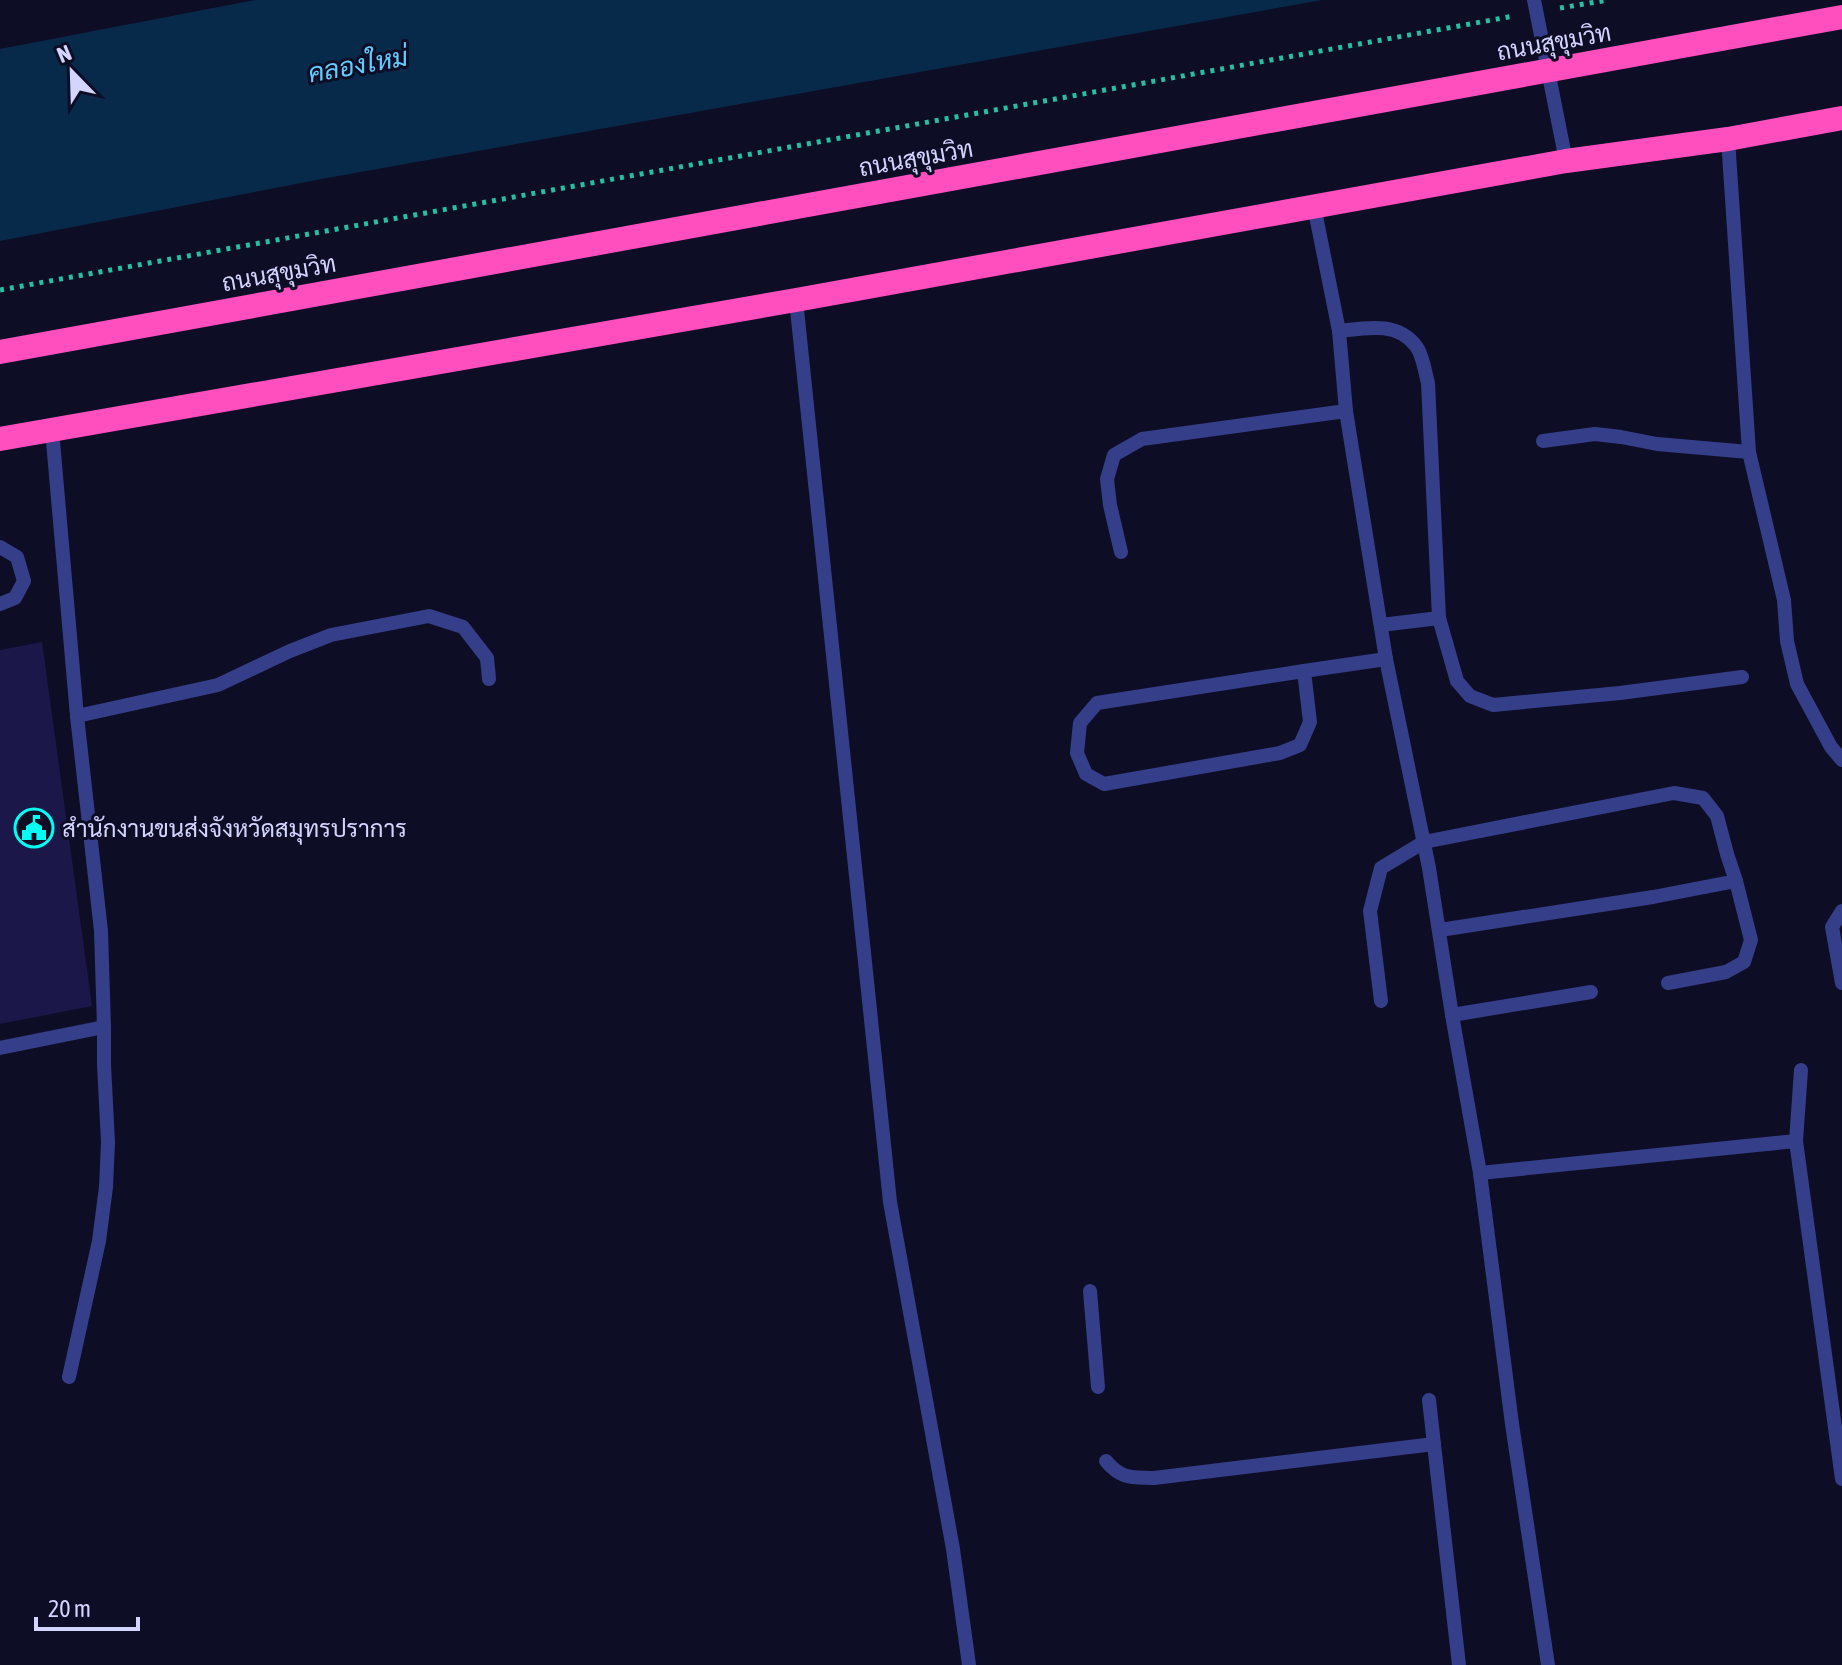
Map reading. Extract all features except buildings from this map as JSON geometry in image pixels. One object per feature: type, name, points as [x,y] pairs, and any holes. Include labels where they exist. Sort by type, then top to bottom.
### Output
[{"type":"highway","name":"ถนนสุขุมวิท","points":[[0,352],[1842,17]]},
{"type":"highway","points":[[0,439],[1566,161],[1728,139],[1842,118]]},
{"type":"lane","points":[[1535,6],[1566,161]]},
{"type":"lane","points":[[1728,139],[1749,452],[1784,600],[1787,641],[1797,684],[1831,747],[1842,760]]},
{"type":"lane","points":[[1314,206],[1339,331],[1346,411],[1386,659],[1424,842],[1480,1173],[1512,1424],[1548,1665]]},
{"type":"lane","points":[[796,300],[890,1202],[953,1549],[969,1665]]},
{"type":"lane","points":[[1339,331],[1381,326],[1401,333],[1418,348],[1428,383],[1439,618],[1457,681],[1470,696],[1493,705],[1742,677]]},
{"type":"lane","points":[[1121,552],[1107,479],[1114,455],[1142,439],[1346,411]]},
{"type":"lane","points":[[52,430],[77,716],[101,931],[108,1142],[99,1241],[69,1377]]},
{"type":"lane","points":[[1543,441],[1595,434],[1657,444],[1749,452]]},
{"type":"lane","points":[[0,547],[17,557],[24,581],[15,598],[0,604]]},
{"type":"lane","points":[[77,716],[218,685],[331,635],[429,616],[463,627],[487,658],[489,679]]},
{"type":"lane","points":[[1381,625],[1439,618]]},
{"type":"lane","points":[[1304,671],[1310,722],[1300,745],[1280,753],[1104,784],[1086,774],[1077,753],[1080,723],[1097,703],[1304,671],[1386,659]]},
{"type":"lane","points":[[1381,1001],[1370,911],[1381,868],[1424,842],[1674,793],[1703,798],[1717,816],[1751,940],[1744,962],[1726,972],[1668,983]]},
{"type":"lane","points":[[1440,930],[1736,881]]},
{"type":"lane","points":[[1842,911],[1832,927],[1842,983]]},
{"type":"lane","points":[[1452,1015],[1591,992]]},
{"type":"lane","points":[[0,1048],[104,1027]]},
{"type":"lane","points":[[1801,1070],[1796,1141],[1842,1479]]},
{"type":"lane","points":[[1480,1173],[1796,1141]]},
{"type":"lane","points":[[1090,1291],[1098,1387]]},
{"type":"lane","points":[[1429,1400],[1459,1665]]},
{"type":"lane","points":[[1106,1461],[1116,1472],[1127,1477],[1154,1478],[1434,1444]]},
{"type":"path","points":[[0,290],[1535,6],[1608,0]]},
{"type":"water","name":"คลองใหม่","points":[[255,0],[1322,0],[327,178],[0,241],[0,49]]},
{"type":"place","name":"สำนักงานขนส่งจังหวัดสมุทรปราการ","points":[[34,828]]}]
